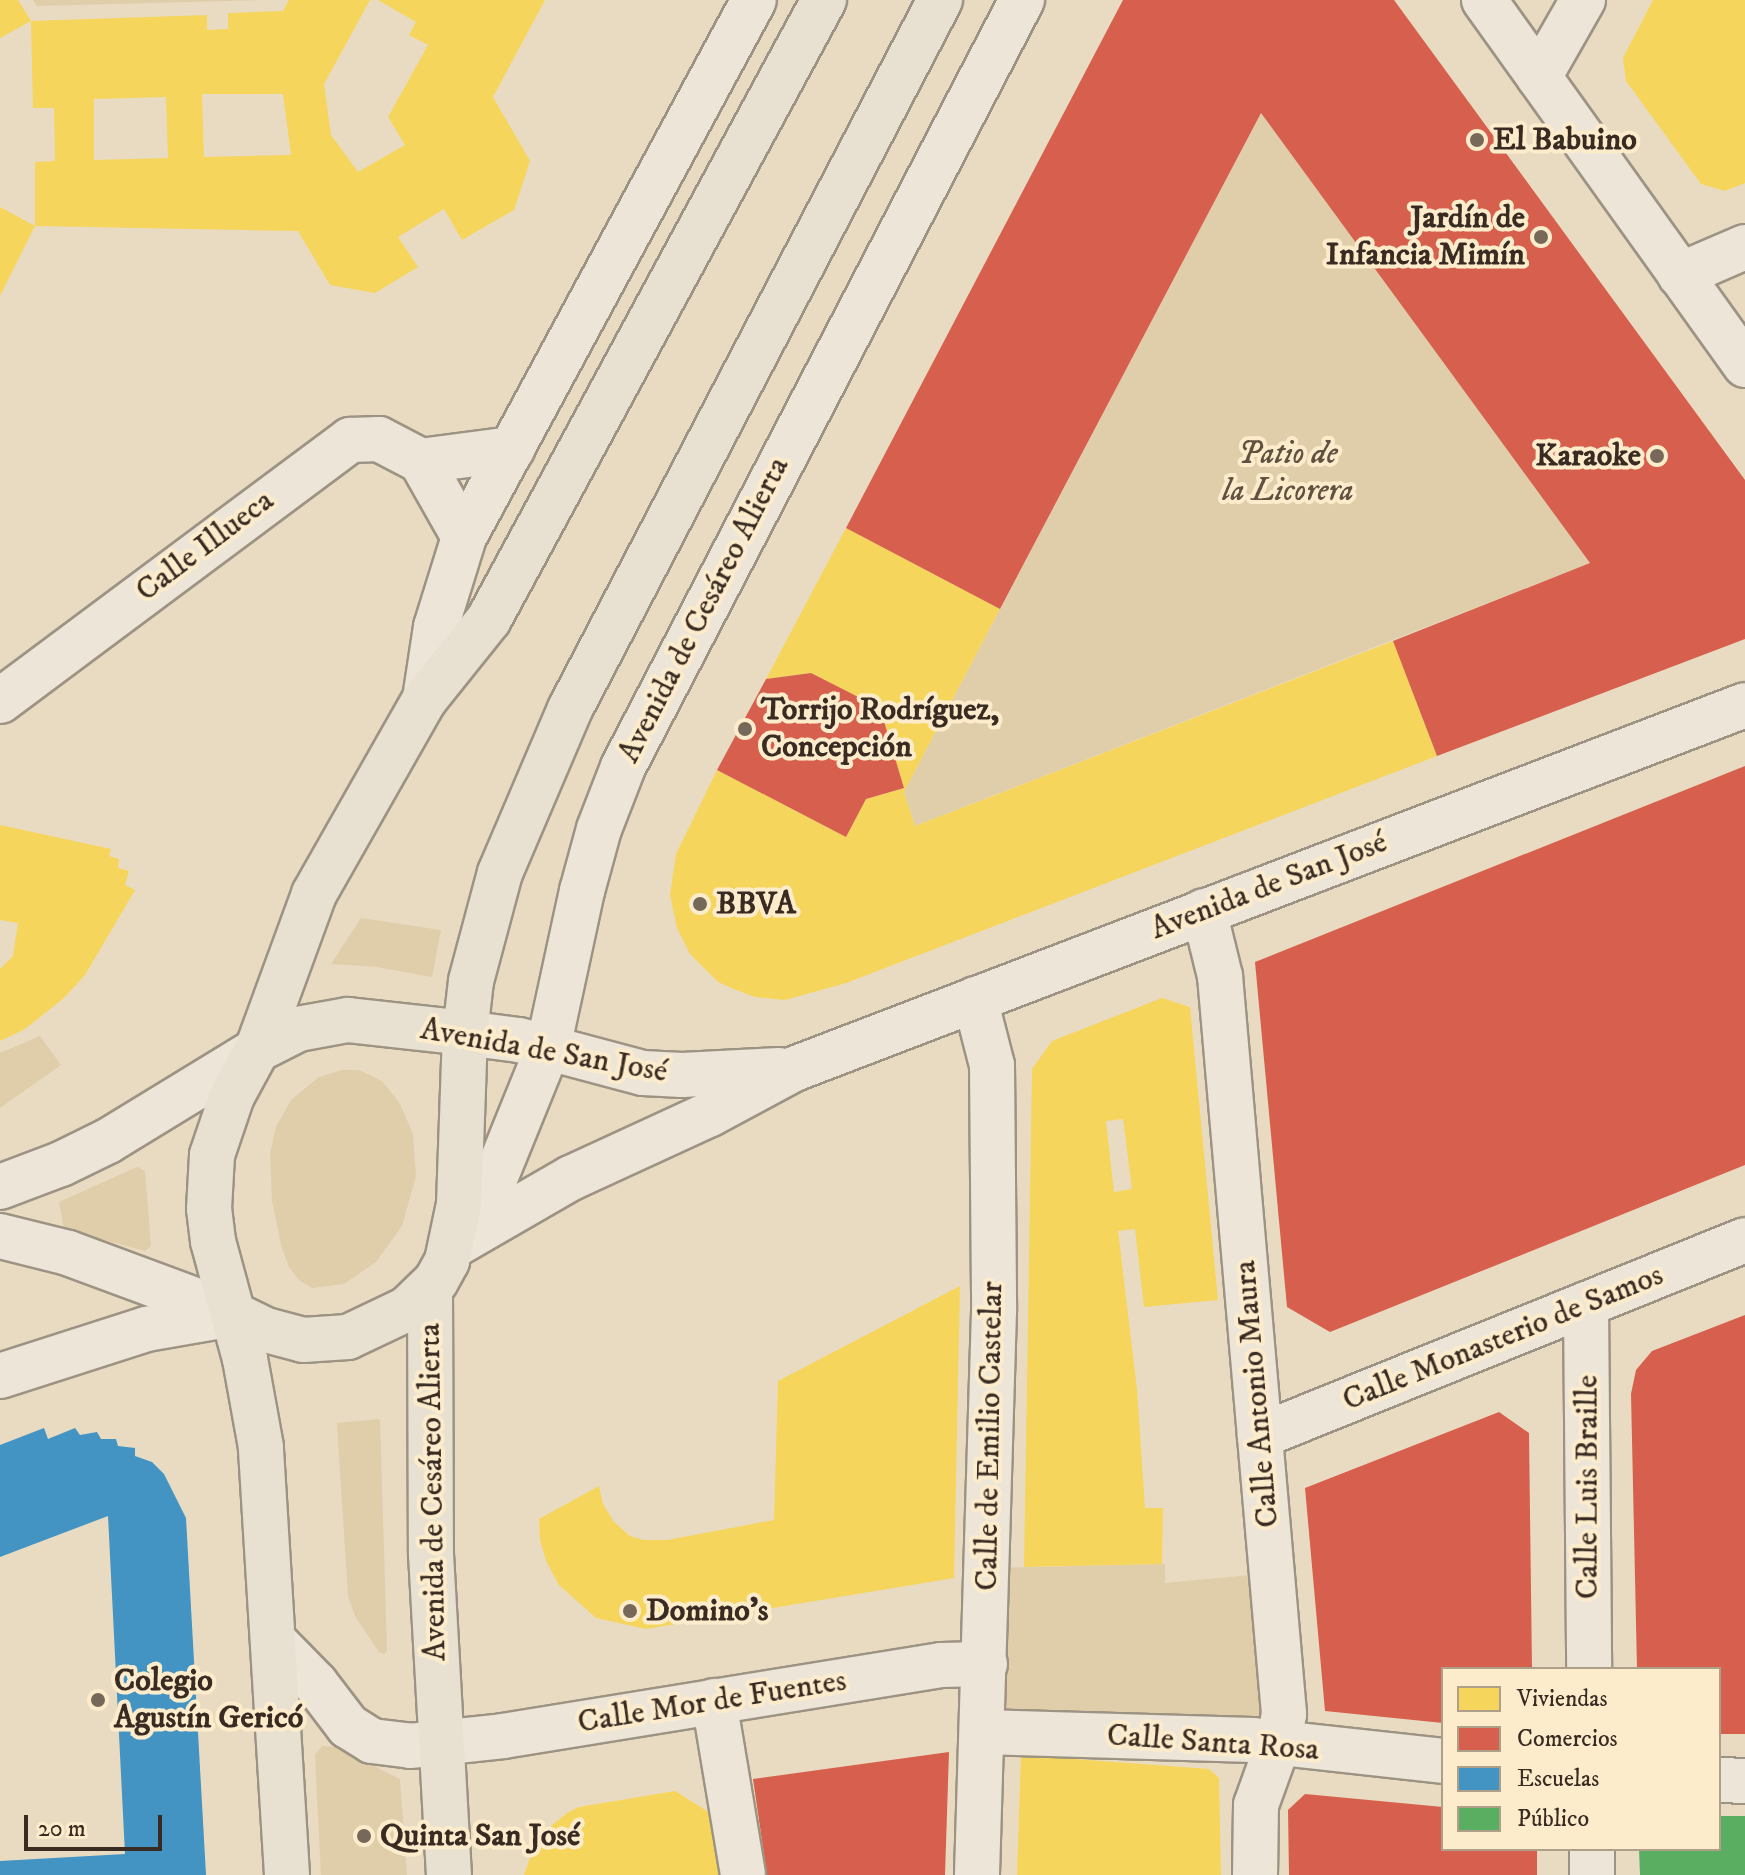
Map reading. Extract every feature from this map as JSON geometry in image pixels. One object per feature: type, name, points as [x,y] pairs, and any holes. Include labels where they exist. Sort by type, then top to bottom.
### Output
[{"type":"main road","points":[[287,1875],[261,1447],[233,1314],[213,1241],[209,1209],[212,1155],[232,1096],[257,1050],[314,894],[425,699],[489,619],[824,0]]},
{"type":"main road","name":"Avenida de Cesáreo Alierta","points":[[449,1875],[431,1554],[430,1288],[453,1246],[462,1163],[465,1033],[471,981],[483,927],[500,873],[550,753],[940,0]]},
{"type":"main road","name":"Avenida de San José","points":[[257,1050],[298,1029],[348,1020],[465,1033]]},
{"type":"main road","points":[[233,1314],[266,1330],[303,1340],[327,1340],[348,1337],[391,1319],[430,1288]]},
{"type":"street","points":[[425,699],[436,627],[464,537],[754,0]]},
{"type":"street","name":"Avenida de Cesáreo Alierta","points":[[453,1246],[494,1181],[548,1048],[582,891],[599,829],[618,779],[693,628],[1022,0]]},
{"type":"street","points":[[1484,0],[1745,365]]},
{"type":"street","points":[[1539,77],[1583,0]]},
{"type":"street","points":[[1680,275],[1745,247]]},
{"type":"street","name":"Calle Illueca","points":[[0,701],[335,448],[350,440],[367,437],[400,447],[421,461]]},
{"type":"street","points":[[464,537],[421,461],[512,449]]},
{"type":"street","name":"Avenida de San José","points":[[453,1246],[564,1181],[710,1114],[794,1069],[1745,705]]},
{"type":"street","name":"Calle Antonio Maura","points":[[1204,911],[1220,976],[1284,1714],[1278,1744],[1256,1805],[1255,1875]]},
{"type":"street","name":"Calle de Emilio Castelar","points":[[975,999],[992,1065],[994,1311],[977,1875]]},
{"type":"street","name":"Avenida de San José","points":[[465,1033],[548,1048],[643,1073],[709,1074],[794,1069]]},
{"type":"street","name":"Avenida de San José","points":[[0,1187],[61,1164],[108,1141],[257,1050]]},
{"type":"street","points":[[0,1236],[68,1253],[233,1314]]},
{"type":"street","name":"Calle Monasterio de Samos","points":[[1260,1436],[1745,1240]]},
{"type":"street","name":"Calle Luis Braille","points":[[1586,1304],[1589,1667]]},
{"type":"street","points":[[0,1376],[146,1329],[233,1314]]},
{"type":"street","points":[[274,1641],[316,1684],[335,1714],[360,1735],[386,1745],[440,1745]]},
{"type":"street","name":"Calle Mor de Fuentes","points":[[440,1745],[941,1665],[985,1664]]},
{"type":"street","points":[[714,1701],[743,1875]]},
{"type":"street","name":"Calle Santa Rosa","points":[[982,1732],[1228,1739],[1441,1761]]},
{"type":"street","points":[[1721,1780],[1745,1781]]},
{"type":"street","points":[[1592,1851],[1592,1875]]},
{"type":"green space","points":[[33,0],[267,0],[37,6]]},
{"type":"green space","name":"Patio de la Licorera","points":[[1261,113],[1590,563],[915,826],[904,792]]},
{"type":"green space","points":[[361,918],[441,930],[432,977],[377,967],[331,964]]},
{"type":"green space","points":[[40,1036],[61,1065],[0,1108],[0,1053]]},
{"type":"green space","points":[[342,1070],[359,1070],[382,1081],[400,1104],[413,1134],[416,1176],[402,1226],[376,1262],[344,1284],[312,1288],[299,1280],[289,1267],[281,1245],[272,1200],[270,1153],[276,1127],[291,1100],[319,1077]]},
{"type":"green space","points":[[137,1167],[145,1171],[151,1246],[145,1251],[64,1229],[59,1202]]},
{"type":"green space","points":[[380,1419],[387,1651],[384,1654],[379,1652],[355,1616],[348,1596],[337,1423]]},
{"type":"green space","points":[[1165,1564],[1165,1583],[1261,1574],[1261,1730],[1000,1715],[994,1568]]},
{"type":"green space","points":[[322,1746],[336,1747],[400,1779],[407,1875],[321,1875],[315,1755]]},
{"type":"building: Viviendas","points":[[0,0],[18,0],[31,21],[0,38]]},
{"type":"building: Viviendas","points":[[289,0],[370,0],[324,84],[331,135],[358,172],[405,145],[388,117],[428,45],[409,35],[416,22],[378,0],[545,0],[493,97],[530,161],[514,210],[462,240],[444,209],[398,237],[418,267],[375,293],[330,285],[298,231],[35,226],[35,162],[55,161],[54,108],[33,108],[31,21],[207,15],[207,30],[228,29],[228,13],[283,11]],"holes":[[[202,94],[283,94],[291,155],[204,157]],[[166,97],[168,158],[94,160],[94,99]]]},
{"type":"building: Viviendas","points":[[1653,0],[1745,0],[1745,183],[1725,191],[1701,184],[1626,81],[1623,58]]},
{"type":"building: Viviendas","points":[[0,207],[35,226],[0,296]]},
{"type":"building: Viviendas","points":[[846,528],[1000,609],[904,792],[915,826],[1393,641],[1437,756],[846,983],[785,1000],[755,997],[736,990],[718,982],[690,954],[677,928],[670,895],[676,854],[717,770],[846,837],[866,799],[904,788],[880,708],[811,673],[766,679]]},
{"type":"building: Viviendas","points":[[0,825],[111,849],[109,856],[119,859],[118,868],[129,871],[125,885],[135,890],[85,975],[64,998],[25,1029],[0,1041],[0,969],[13,956],[18,923],[0,920]]},
{"type":"building: Viviendas","points":[[1162,998],[1190,1007],[1218,1300],[1144,1307],[1135,1229],[1118,1231],[1137,1389],[1145,1508],[1163,1508],[1162,1564],[1024,1567],[1032,1069],[1052,1041]],"holes":[[[1123,1119],[1132,1189],[1114,1192],[1106,1121]]]},
{"type":"building: Viviendas","points":[[960,1286],[954,1578],[646,1629],[596,1618],[559,1585],[546,1561],[540,1540],[539,1519],[599,1486],[603,1504],[614,1522],[630,1536],[644,1540],[667,1540],[774,1520],[778,1381]]},
{"type":"building: Viviendas","points":[[1021,1755],[1209,1769],[1219,1778],[1221,1875],[1017,1875]]},
{"type":"building: Viviendas","points":[[675,1791],[718,1818],[727,1875],[524,1875],[533,1849],[545,1831],[567,1813],[579,1807]]},
{"type":"building: Comercios","points":[[1123,0],[1394,0],[1745,480],[1745,639],[1437,756],[1393,641],[1590,563],[1261,113],[1000,609],[846,528]]},
{"type":"building: Comercios","points":[[811,673],[880,708],[904,788],[866,799],[846,837],[717,770],[766,679]]},
{"type":"building: Comercios","points":[[1745,766],[1745,1165],[1330,1332],[1287,1307],[1255,962]]},
{"type":"building: Comercios","points":[[1745,1315],[1745,1734],[1721,1734],[1721,1667],[1637,1667],[1631,1394],[1636,1370],[1652,1351]]},
{"type":"building: Comercios","points":[[1499,1412],[1529,1433],[1532,1667],[1441,1667],[1441,1723],[1325,1711],[1305,1488]]},
{"type":"building: Comercios","points":[[949,1752],[945,1875],[767,1875],[753,1779]]},
{"type":"building: Comercios","points":[[1305,1794],[1441,1807],[1441,1851],[1537,1851],[1537,1875],[1289,1875],[1288,1810]]},
{"type":"building: Escuelas","points":[[44,1428],[48,1439],[75,1428],[80,1435],[97,1432],[101,1439],[116,1439],[118,1446],[135,1448],[135,1456],[152,1462],[164,1474],[186,1518],[206,1875],[0,1875],[0,1861],[125,1854],[108,1516],[0,1557],[0,1445]]},
{"type":"building: Público","points":[[1721,1816],[1745,1816],[1745,1875],[1640,1875],[1639,1851],[1721,1851]]},
{"type":"place","name":"El Babuino","points":[[1477,140]]},
{"type":"place","name":"Jardín de Infancia Mimín","points":[[1541,237]]},
{"type":"place","name":"Karaoke","points":[[1657,456]]},
{"type":"place","name":"Torrijo Rodríguez, Concepción","points":[[745,729]]},
{"type":"place","name":"BBVA","points":[[700,904]]},
{"type":"place","name":"Domino's","points":[[630,1611]]},
{"type":"place","name":"Colegio Agustín Gericó","points":[[98,1700]]},
{"type":"place","name":"Quinta San José","points":[[364,1836]]}]
